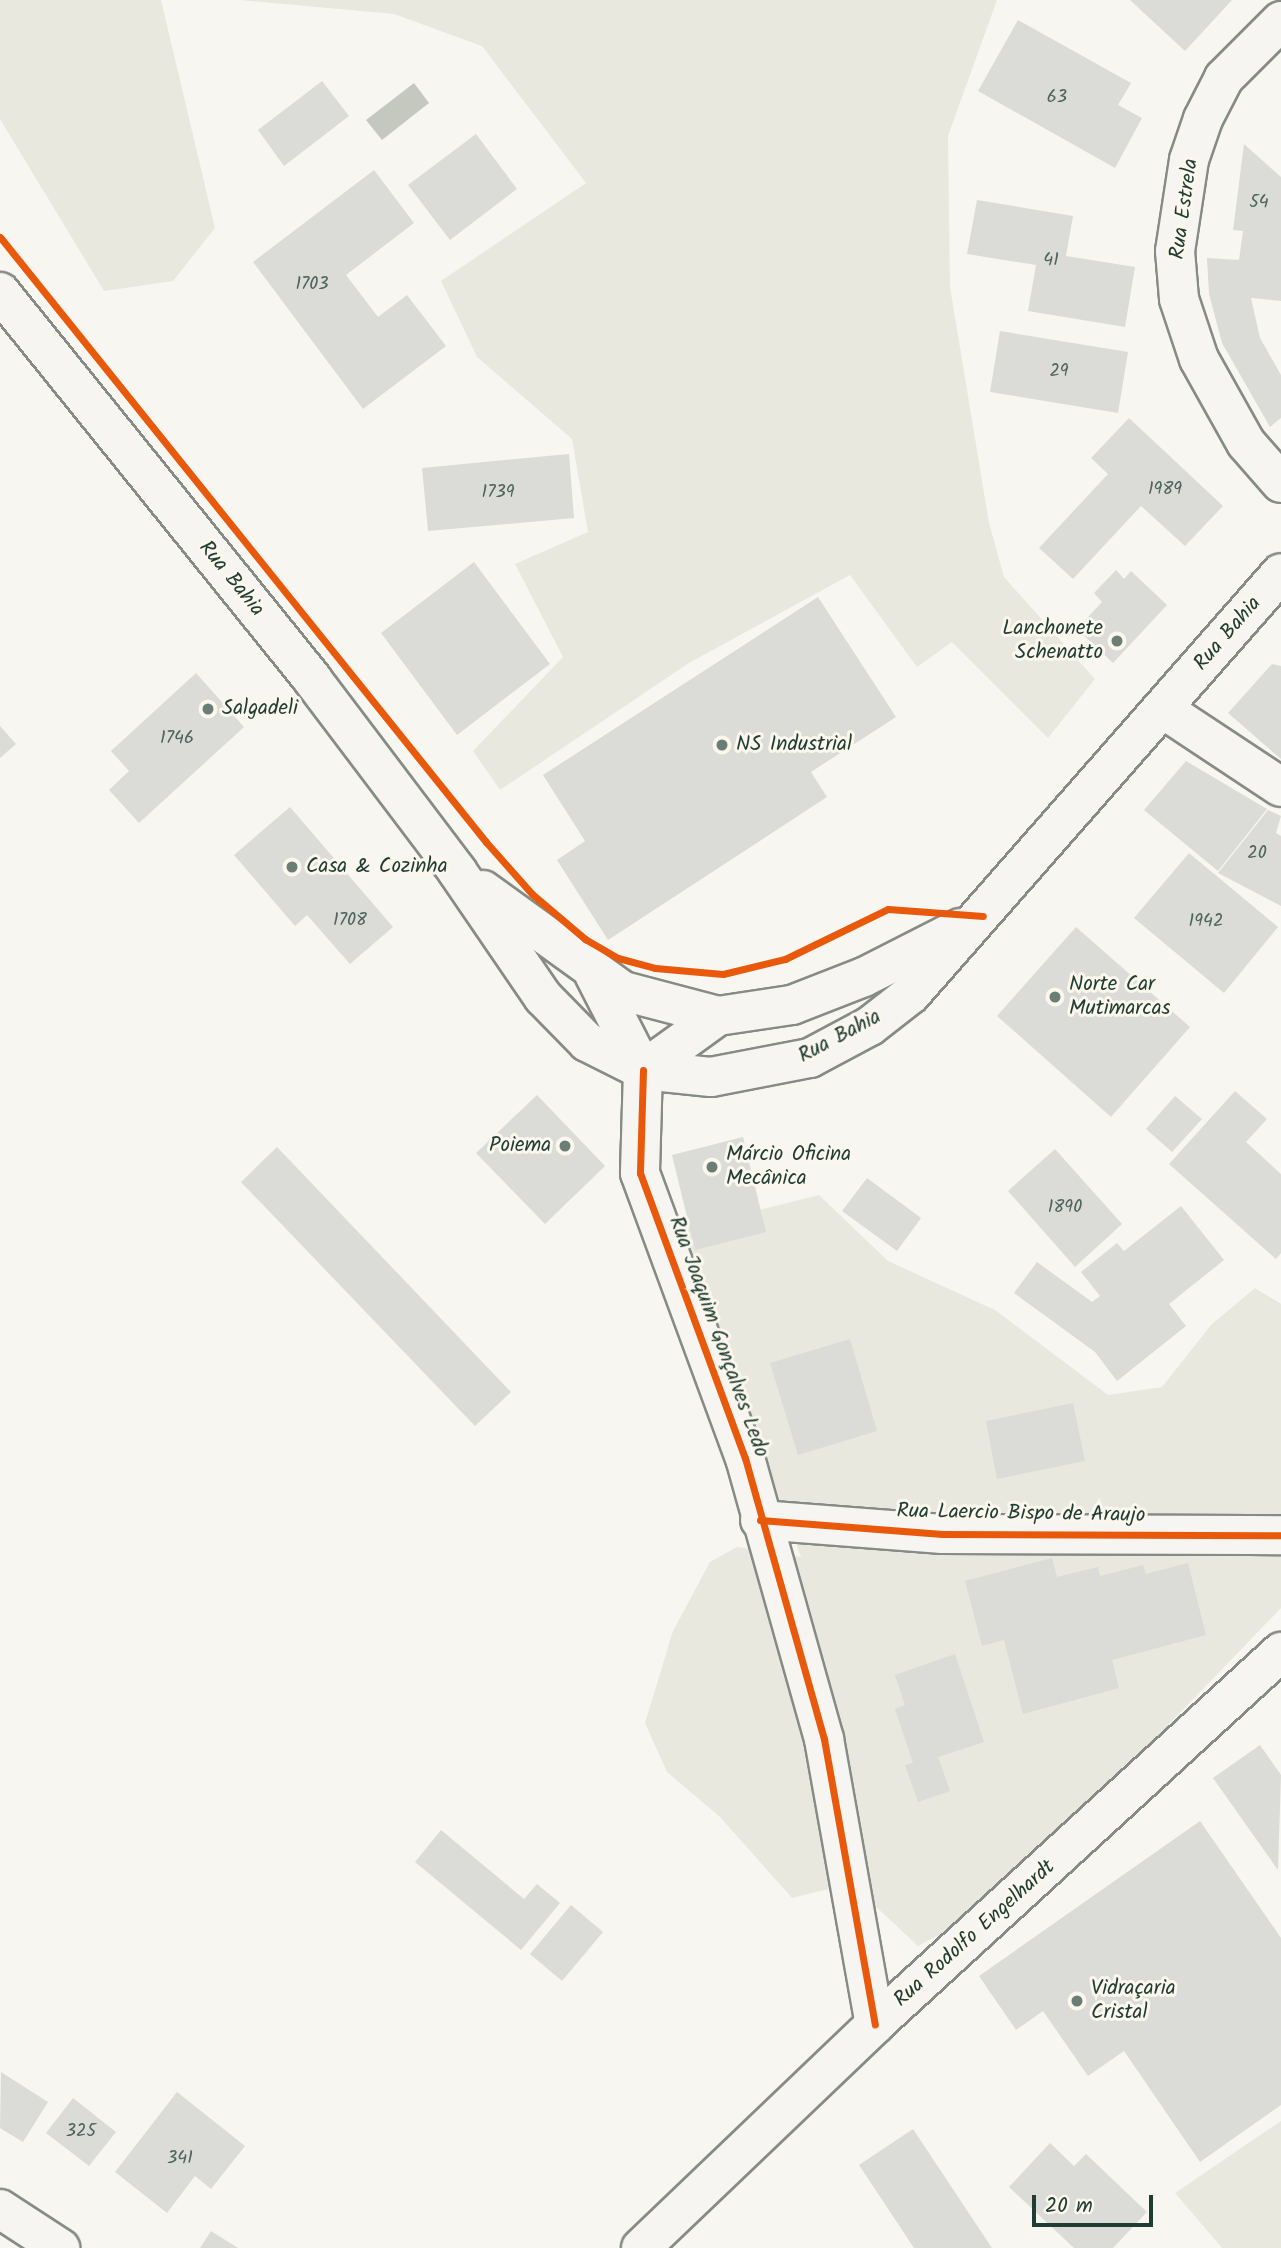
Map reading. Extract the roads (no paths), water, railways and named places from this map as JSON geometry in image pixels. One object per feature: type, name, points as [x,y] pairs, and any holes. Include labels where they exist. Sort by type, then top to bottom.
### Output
[{"type":"main road","name":"Rua Estrela","points":[[1281,21],[1224,78],[1203,119],[1189,160],[1175,251],[1179,299],[1199,359],[1246,443],[1281,483]]},
{"type":"main road","name":"Rua Bahia","points":[[0,292],[312,679],[457,871],[543,997],[587,1042],[643,1070],[712,1077],[810,1058],[870,1026],[911,994],[984,916],[1281,573]]},
{"type":"main road","points":[[1163,709],[1281,787]]},
{"type":"main road","name":"Rua Bahia","points":[[457,871],[594,974],[653,1002],[718,1016],[792,1005],[864,977],[984,916]]},
{"type":"main road","points":[[594,974],[643,1070],[718,1016]]},
{"type":"main road","name":"Rua Joaquim Gonçalves Ledo","points":[[643,1070],[640,1173],[745,1458],[760,1520],[824,1739],[875,2024]]},
{"type":"main road","name":"Rua Laercio Bispo de Araujo","points":[[760,1520],[942,1534],[1281,1535]]},
{"type":"main road","name":"Rua Rodolfo Engelhardt","points":[[641,2248],[875,2024],[1281,1652]]},
{"type":"main road","points":[[0,2209],[60,2248]]},
{"type":"place","name":"Lanchonete Schenatto","points":[[1117,641]]},
{"type":"place","name":"Salgadeli","points":[[208,709]]},
{"type":"place","name":"NS Industrial","points":[[722,745]]},
{"type":"place","name":"Casa & Cozinha","points":[[292,867]]},
{"type":"place","name":"Norte Car Mutimarcas","points":[[1055,997]]},
{"type":"place","name":"Poiema","points":[[565,1146]]},
{"type":"place","name":"Márcio Oficina Mecânica","points":[[712,1167]]},
{"type":"place","name":"Vidraçaria Cristal","points":[[1077,2001]]}]
